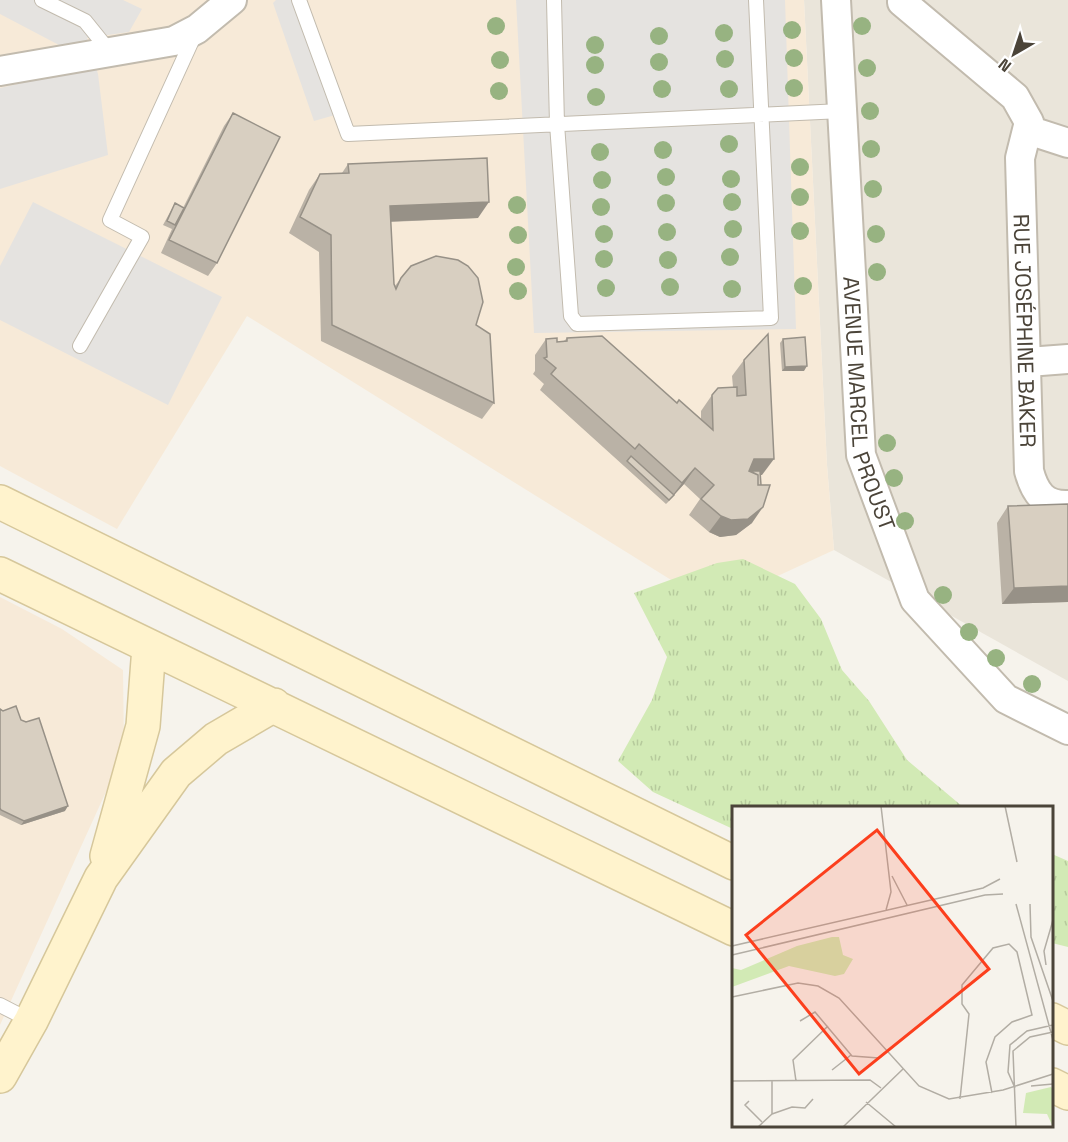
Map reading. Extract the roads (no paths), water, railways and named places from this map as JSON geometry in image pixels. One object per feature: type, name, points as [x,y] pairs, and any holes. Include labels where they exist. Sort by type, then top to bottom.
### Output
[{"type":"main road","points":[[0,502],[732,862]]},
{"type":"main road","points":[[0,574],[732,928]]},
{"type":"main road","points":[[101,878],[143,726],[149,647]]},
{"type":"main road","points":[[0,1076],[31,1021],[101,878],[176,773],[216,738],[274,705]]},
{"type":"main road","points":[[1053,1020],[1068,1028]]},
{"type":"main road","points":[[1053,1085],[1068,1093]]},
{"type":"street","points":[[0,71],[174,41],[197,29],[232,0]]},
{"type":"street","name":"AVENUE MARCEL PROUST","points":[[836,0],[861,455],[915,600],[1006,699],[1068,730]]},
{"type":"street","points":[[902,2],[1016,97],[1029,122],[1028,130],[1068,143]]},
{"type":"street","name":"RUE JOSÉPHINE BAKER","points":[[1028,130],[1020,158],[1028,362],[1029,471],[1034,488],[1044,500],[1055,505],[1068,505]]},
{"type":"street","points":[[1028,362],[1068,359]]},
{"type":"lane","points":[[42,0],[85,21],[110,52]]},
{"type":"lane","points":[[299,0],[348,134],[842,111]]},
{"type":"lane","points":[[554,0],[557,124],[571,316],[577,324],[771,318],[756,0]]},
{"type":"lane","points":[[80,346],[142,237],[110,220],[197,29]]},
{"type":"lane","points":[[0,1005],[31,1021]]}]
